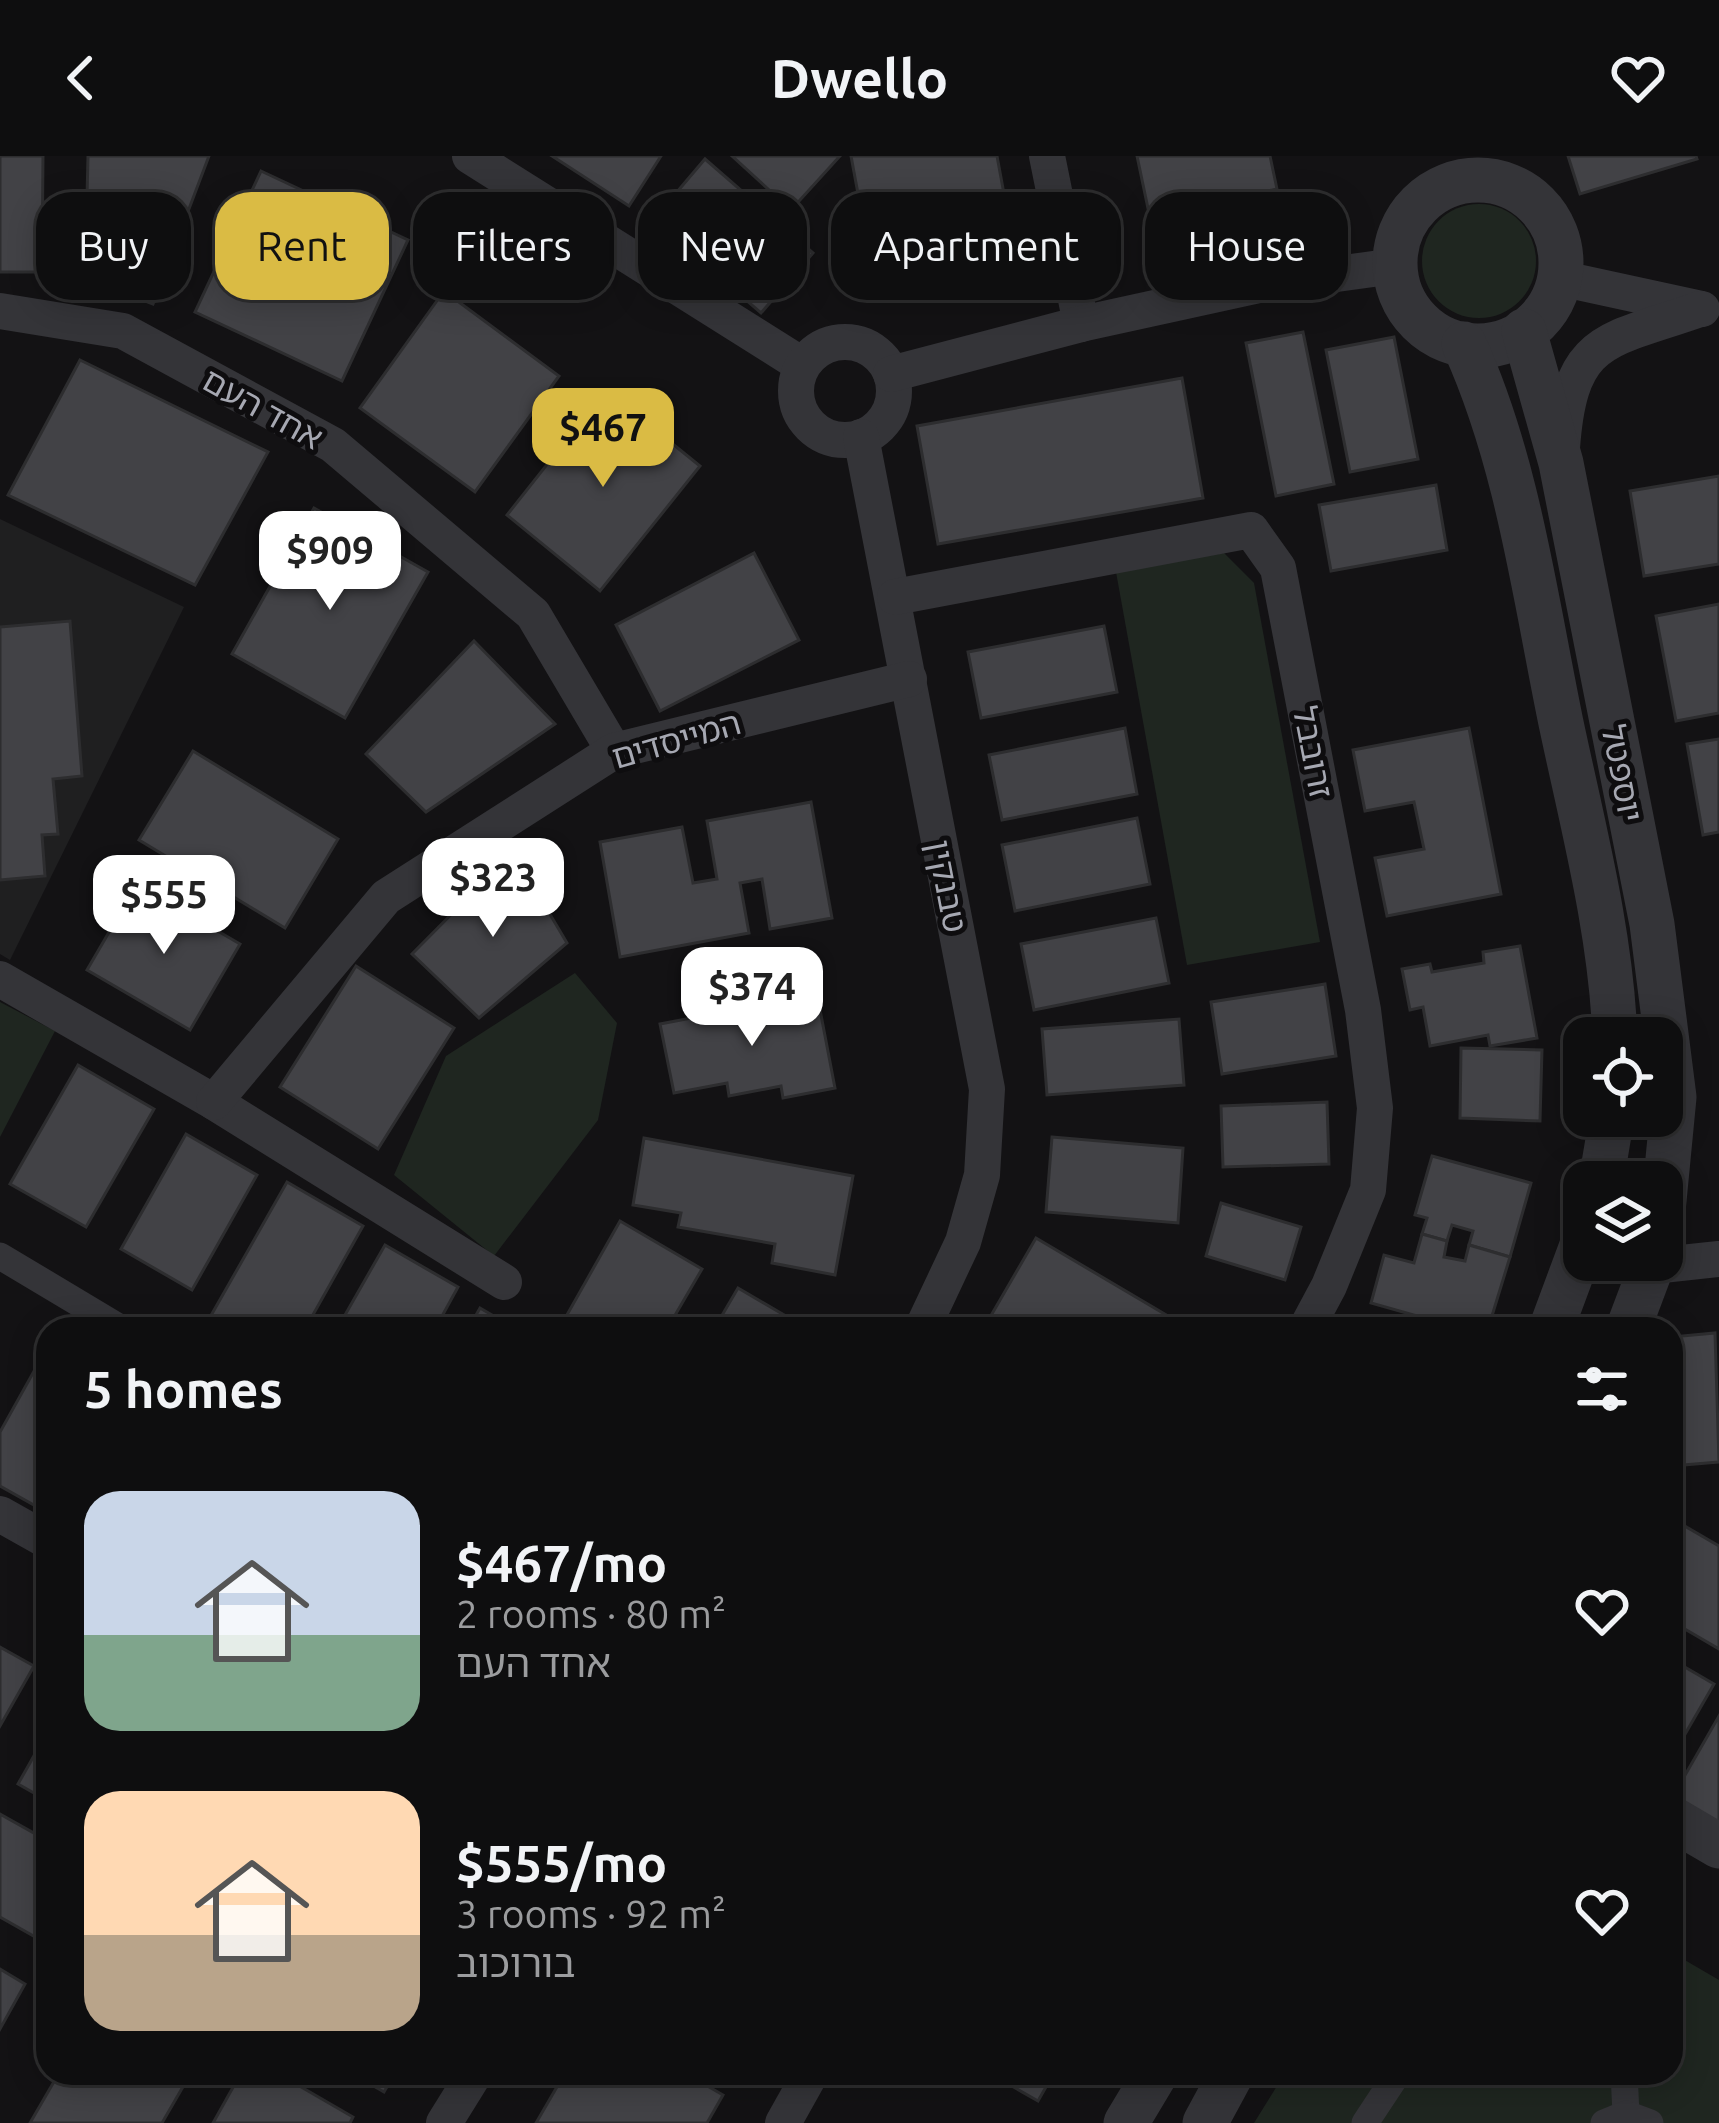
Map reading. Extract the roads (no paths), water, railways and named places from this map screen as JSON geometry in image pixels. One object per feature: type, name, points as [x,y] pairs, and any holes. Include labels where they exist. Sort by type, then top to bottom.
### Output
[{"type":"street","points":[[470,156],[802,365]]},
{"type":"street","points":[[1047,156],[1081,323]]},
{"type":"street","points":[[1481,169],[1521,191],[1552,224],[1560,250],[1559,278],[1550,304],[1524,331],[1495,344],[1464,344],[1436,335],[1416,318],[1401,296],[1395,266],[1398,239],[1433,174],[1474,179],[1481,169]]},
{"type":"street","points":[[891,374],[1081,323],[1264,284],[1395,266]]},
{"type":"street","points":[[1559,278],[1709,311]]},
{"type":"street","name":"אחד העם","points":[[0,311],[123,331],[332,445],[533,614],[614,751]]},
{"type":"street","points":[[1561,463],[1568,391],[1591,354],[1612,340],[1709,311]]},
{"type":"street","name":"יוספטל","points":[[1524,331],[1561,463],[1635,834],[1666,1016],[1674,1097],[1668,1161]]},
{"type":"street","points":[[842,341],[872,350],[891,374],[892,404],[885,418],[861,437],[832,438],[807,422],[795,394],[802,365],[826,345],[842,341]]},
{"type":"street","name":"יוספטל","points":[[1464,344],[1487,396],[1512,488],[1604,928],[1613,1017]]},
{"type":"street","name":"טבנקין","points":[[861,437],[987,1089],[982,1175],[963,1241],[928,1317]]},
{"type":"street","name":"זרובבל","points":[[895,597],[1252,530],[1278,568],[1363,1010],[1375,1108],[1369,1190],[1312,1317]]},
{"type":"street","name":"המייסדים","points":[[214,1102],[386,897],[614,751],[909,680]]},
{"type":"street","points":[[0,979],[214,1102],[504,1282]]},
{"type":"street","points":[[0,1256],[102,1317]]},
{"type":"street","points":[[1683,1261],[1719,1259]]},
{"type":"street","points":[[1555,1317],[1569,1281]]},
{"type":"street","points":[[1633,1317],[1646,1281]]},
{"type":"street","points":[[0,1514],[36,1534]]},
{"type":"street","points":[[1683,1829],[1719,1846]]},
{"type":"street","points":[[444,2123],[468,2085]]},
{"type":"street","points":[[783,2123],[804,2085]]},
{"type":"street","points":[[1126,2123],[1149,2085]]},
{"type":"street","points":[[1204,2123],[1225,2085]]},
{"type":"street","points":[[1365,2123],[1390,2085]]},
{"type":"street","points":[[1625,2085],[1627,2120]]}]
